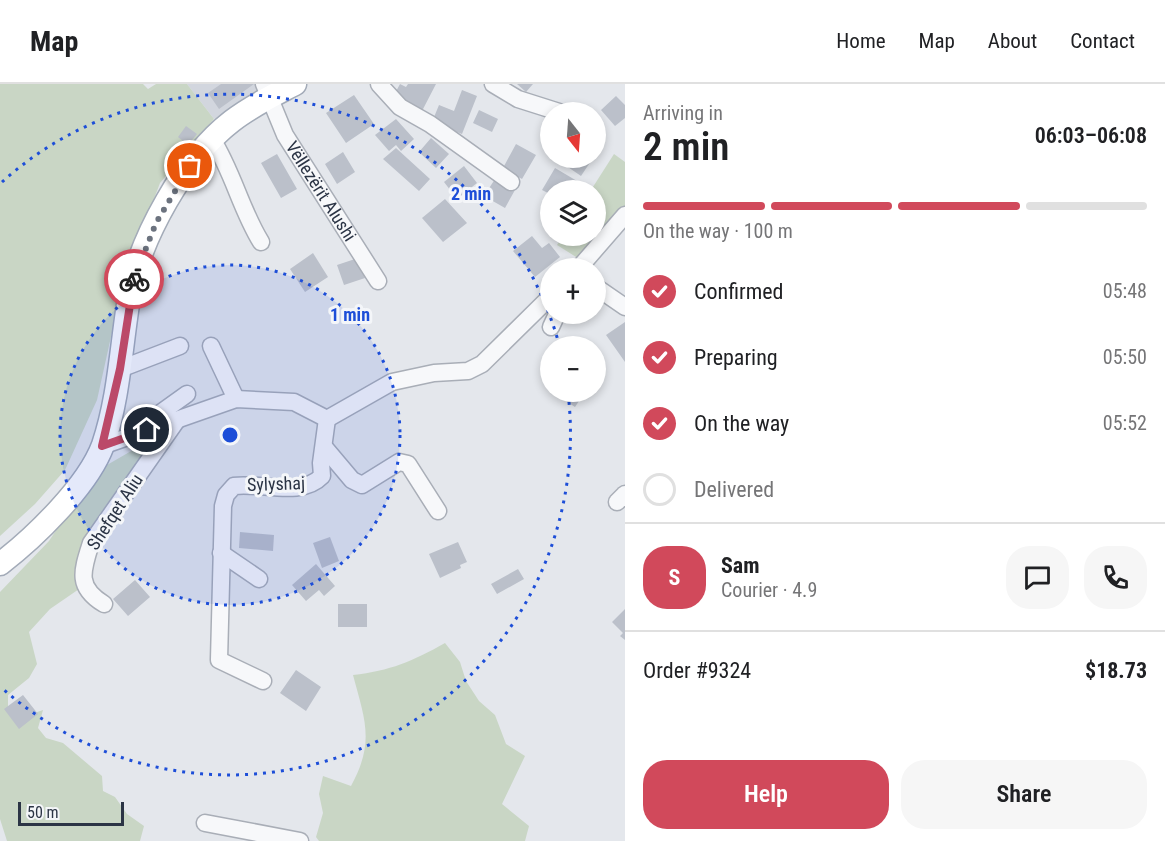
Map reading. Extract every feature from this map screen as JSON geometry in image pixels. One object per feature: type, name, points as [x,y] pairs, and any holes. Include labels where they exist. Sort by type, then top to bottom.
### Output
[{"type":"main road","points":[[0,564],[52,517],[88,472],[102,446],[120,369],[129,295],[139,261],[183,175],[212,139],[266,91],[295,84]]},
{"type":"street","points":[[379,84],[400,107],[430,124],[512,182]]},
{"type":"street","points":[[493,84],[518,99],[540,106]]},
{"type":"street","name":"Vëllezërit Alushi","points":[[266,91],[285,135],[378,280]]},
{"type":"street","points":[[212,139],[227,165],[251,226],[261,242]]},
{"type":"street","points":[[588,258],[625,215]]},
{"type":"street","points":[[606,294],[625,307]]},
{"type":"street","points":[[102,446],[236,399],[294,402],[327,419],[392,382],[434,372],[468,371],[482,364],[540,307]]},
{"type":"street","points":[[120,369],[180,346]]},
{"type":"street","points":[[211,346],[236,399]]},
{"type":"street","points":[[128,437],[187,394]]},
{"type":"street","name":"Sylyshaj","points":[[263,681],[219,660],[223,506],[226,495],[234,486],[290,487],[311,484],[322,476],[321,463],[325,448],[327,419]]},
{"type":"street","name":"Shefqet Aliu","points":[[104,604],[89,595],[83,581],[84,563],[91,543],[177,420]]},
{"type":"street","points":[[325,448],[352,480],[362,484],[399,462],[408,464],[438,511]]},
{"type":"street","points":[[221,552],[259,579]]},
{"type":"street","points":[[205,823],[300,841]]},
{"type":"shaded area","points":[[187,84],[257,84],[259,91],[214,119]]},
{"type":"green space","points":[[0,84],[143,84],[148,89],[156,84],[187,84],[214,119],[160,183],[124,278],[97,400],[65,470],[35,504],[0,536]]},
{"type":"green space","points":[[614,154],[625,162],[625,221],[598,258],[578,258],[559,246],[606,246],[606,180],[597,180]]},
{"type":"green space","points":[[152,439],[158,446],[88,543],[82,587],[50,609],[29,632],[37,664],[29,678],[8,695],[8,711],[20,718],[43,710],[38,728],[46,738],[63,743],[102,776],[103,791],[115,797],[127,814],[144,826],[140,841],[7,841],[0,819],[0,592],[49,541],[76,500],[107,465]]},
{"type":"green space","points":[[445,643],[460,662],[466,681],[479,701],[495,715],[506,744],[525,756],[502,804],[529,826],[525,841],[319,841],[316,837],[323,813],[319,794],[323,776],[351,786],[363,756],[366,731],[353,675],[401,664]]},
{"type":"building","points":[[221,84],[254,84],[219,109],[208,93]]},
{"type":"building","points":[[400,84],[406,87],[408,84],[436,84],[422,111],[393,97]]},
{"type":"building","points":[[517,84],[533,84],[526,92]]},
{"type":"building","points":[[462,90],[477,96],[462,134],[432,122],[439,105],[454,111]]},
{"type":"building","points":[[354,95],[374,124],[346,143],[326,113]]},
{"type":"building","points":[[616,96],[625,105],[625,118],[615,126],[606,116],[606,105]]},
{"type":"building","points":[[479,110],[498,119],[492,132],[473,123]]},
{"type":"building","points":[[396,119],[414,139],[401,151],[396,145],[389,151],[375,135]]},
{"type":"building","points":[[186,126],[197,134],[188,145],[178,137]]},
{"type":"building","points":[[431,138],[449,154],[436,168],[419,152]]},
{"type":"building","points":[[516,144],[536,155],[522,179],[503,168]]},
{"type":"building","points":[[396,148],[430,179],[419,191],[383,159]]},
{"type":"building","points":[[343,152],[355,172],[337,184],[325,164]]},
{"type":"building","points":[[277,154],[297,189],[281,198],[261,163]]},
{"type":"building","points":[[464,166],[477,183],[457,199],[444,182]]},
{"type":"building","points":[[555,168],[575,180],[548,180]]},
{"type":"building","points":[[569,168],[586,168],[581,176]]},
{"type":"building","points":[[495,179],[515,190],[505,208],[484,196]]},
{"type":"building","points":[[445,199],[467,223],[443,242],[422,218]]},
{"type":"building","points":[[532,236],[542,248],[551,246],[560,257],[540,258],[540,273],[535,277],[513,251]]},
{"type":"building","points":[[313,253],[328,277],[305,292],[290,269]]},
{"type":"building","points":[[358,258],[365,278],[344,285],[337,265]]},
{"type":"building","points":[[625,322],[625,362],[606,335]]},
{"type":"building","points":[[567,402],[578,402],[575,407]]},
{"type":"building","points":[[240,532],[274,535],[273,551],[239,548]]},
{"type":"building","points":[[330,537],[339,561],[322,568],[313,543]]},
{"type":"building","points":[[458,542],[467,562],[460,565],[461,568],[440,578],[429,554]]},
{"type":"building","points":[[316,564],[335,586],[324,596],[319,590],[306,601],[292,585]]},
{"type":"building","points":[[518,569],[524,579],[497,594],[491,584]]},
{"type":"building","points":[[135,580],[150,597],[128,616],[113,599]]},
{"type":"building","points":[[338,604],[367,604],[367,627],[338,627]]},
{"type":"building","points":[[625,609],[625,640],[620,636],[623,633],[612,622]]},
{"type":"building","points":[[296,670],[321,687],[306,711],[280,693]]},
{"type":"building","points":[[23,695],[38,714],[19,729],[4,709]]},
{"type":"way so far","points":[[134,279],[139,261],[156,223],[190,166]]},
{"type":"route","points":[[134,279],[129,295],[120,369],[102,446],[147,430]]}]
